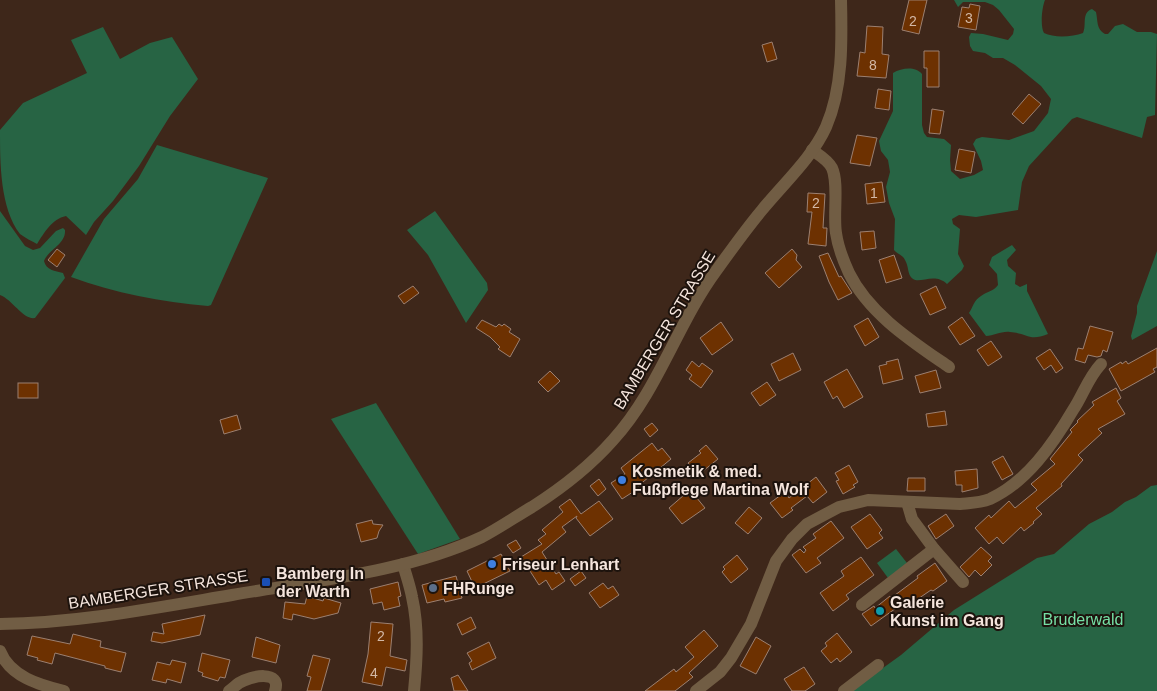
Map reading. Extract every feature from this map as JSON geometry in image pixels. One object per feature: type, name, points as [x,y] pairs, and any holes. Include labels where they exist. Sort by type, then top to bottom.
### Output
[{"type":"street","name":"BAMBERGER STRASSE","points":[[0,624],[25,624],[156,608],[338,578],[403,564],[479,538],[546,498],[593,461],[612,442],[636,412],[688,316],[714,274],[760,212],[812,150],[825,128],[838,83],[841,0]]},
{"type":"street","points":[[812,150],[827,161],[833,172],[836,233],[839,249],[850,274],[870,302],[889,322],[949,367]]},
{"type":"street","points":[[696,691],[720,672],[737,648],[757,610],[776,561],[785,547],[807,524],[828,512],[851,503],[868,500],[974,503],[988,500],[1004,491],[1040,460],[1069,417],[1088,380],[1101,364]]},
{"type":"street","points":[[907,502],[912,520],[963,582]]},
{"type":"street","points":[[862,605],[934,549]]},
{"type":"street","points":[[403,564],[413,598],[416,627],[417,659],[414,691]]},
{"type":"street","points":[[0,651],[10,666],[22,677],[64,691]]},
{"type":"street","points":[[844,691],[878,665]]},
{"type":"street","points":[[230,691],[239,683],[259,676],[270,676],[276,683],[275,691]]},
{"type":"green space","points":[[954,0],[1045,0],[1042,26],[1044,33],[1053,36],[1083,33],[1085,16],[1092,9],[1096,12],[1099,27],[1105,34],[1108,34],[1115,26],[1123,24],[1137,32],[1157,34],[1155,115],[1147,117],[1142,138],[1077,117],[1072,119],[1029,166],[1022,182],[1018,210],[976,217],[959,215],[952,219],[953,224],[960,229],[958,254],[964,266],[947,284],[933,278],[913,279],[904,258],[894,250],[895,219],[886,187],[890,172],[888,160],[881,151],[879,141],[893,111],[893,73],[908,69],[919,71],[922,74],[922,125],[924,133],[927,137],[944,139],[951,145],[951,171],[960,179],[983,170],[973,144],[976,139],[982,137],[1009,140],[1034,131],[1048,113],[1051,99],[1041,86],[1015,65],[1003,58],[993,58],[985,53],[973,51],[970,46],[969,37],[971,33],[1008,40],[1013,34],[1014,29],[999,10],[985,2],[963,2],[958,7]]},
{"type":"green space","points":[[103,27],[120,59],[150,43],[172,37],[198,79],[170,116],[139,166],[113,201],[94,222],[86,235],[66,216],[53,223],[37,244],[20,234],[8,211],[2,185],[0,130],[23,103],[87,73],[71,40]]},
{"type":"green space","points":[[157,145],[268,178],[211,305],[208,306],[138,296],[104,288],[71,277],[104,219],[138,179]]},
{"type":"green space","points":[[0,211],[25,246],[33,250],[40,248],[56,231],[63,228],[65,230],[63,239],[44,261],[49,268],[63,273],[65,278],[35,318],[26,316],[0,295]]},
{"type":"green space","points":[[435,211],[487,283],[488,290],[466,323],[428,255],[407,230]]},
{"type":"green space","points":[[1012,245],[1016,250],[1007,260],[1008,266],[1016,273],[1015,284],[1020,287],[1027,284],[1027,291],[1048,334],[1032,337],[1007,332],[986,336],[969,313],[975,302],[983,294],[998,285],[997,274],[989,265],[992,257]]},
{"type":"green space","points":[[1157,251],[1157,326],[1132,340],[1131,336],[1137,306]]},
{"type":"green space","points":[[376,403],[460,539],[418,554],[331,419]]},
{"type":"green space","name":"Bruderwald","points":[[1157,485],[1157,691],[851,691],[901,655],[954,610],[1037,558],[1054,554],[1089,524],[1112,512],[1151,486]]},
{"type":"green space","points":[[896,549],[907,563],[888,578],[877,563]]},
{"type":"building","points":[[909,0],[927,0],[919,34],[902,30]]},
{"type":"building","points":[[970,4],[980,6],[976,30],[958,27],[962,7],[969,8]]},
{"type":"building","points":[[867,26],[883,27],[882,54],[889,55],[886,78],[857,76],[860,52],[865,53]]},
{"type":"building","points":[[772,42],[777,59],[767,62],[762,45]]},
{"type":"building","points":[[924,51],[939,51],[939,87],[927,87],[927,68],[924,68]]},
{"type":"building","points":[[878,89],[891,91],[889,110],[875,108]]},
{"type":"building","points":[[1029,94],[1041,104],[1023,124],[1012,114]]},
{"type":"building","points":[[932,109],[944,111],[940,134],[929,133]]},
{"type":"building","points":[[857,135],[877,138],[870,166],[850,163]]},
{"type":"building","points":[[959,149],[975,152],[971,173],[955,170]]},
{"type":"building","points":[[882,182],[885,202],[867,204],[865,184]]},
{"type":"building","points":[[808,193],[825,194],[823,228],[827,228],[826,246],[808,244],[812,212],[807,212]]},
{"type":"building","points":[[874,231],[876,248],[862,250],[860,232]]},
{"type":"building","points":[[57,249],[65,255],[57,267],[48,260]]},
{"type":"building","points":[[792,249],[797,255],[796,260],[802,267],[779,288],[765,273]]},
{"type":"building","points":[[828,253],[839,277],[841,276],[852,293],[838,300],[819,256]]},
{"type":"building","points":[[894,255],[902,278],[886,283],[879,260]]},
{"type":"building","points":[[413,286],[419,293],[404,304],[398,296]]},
{"type":"building","points":[[936,286],[946,308],[930,315],[920,294]]},
{"type":"building","points":[[962,317],[975,336],[960,345],[948,327]]},
{"type":"building","points":[[868,318],[879,337],[865,346],[854,326]]},
{"type":"building","points":[[482,320],[496,327],[499,324],[502,326],[504,324],[511,329],[509,332],[520,339],[510,357],[498,349],[500,347],[490,337],[476,328]]},
{"type":"building","points":[[721,322],[733,340],[712,355],[700,338]]},
{"type":"building","points":[[1090,326],[1113,332],[1107,352],[1103,350],[1101,356],[1097,357],[1088,355],[1085,363],[1075,360],[1078,348],[1083,349]]},
{"type":"building","points":[[991,341],[1002,357],[988,366],[977,350]]},
{"type":"building","points":[[1157,348],[1157,367],[1153,369],[1155,372],[1121,391],[1109,369],[1121,362],[1122,364],[1126,361],[1128,364]]},
{"type":"building","points":[[1050,349],[1063,368],[1056,373],[1051,365],[1044,370],[1036,358]]},
{"type":"building","points":[[793,353],[801,370],[779,381],[771,364]]},
{"type":"building","points":[[898,359],[903,379],[883,384],[879,366]]},
{"type":"building","points":[[692,361],[699,367],[702,363],[713,371],[701,388],[689,379],[692,375],[686,370]]},
{"type":"building","points":[[847,369],[863,397],[844,408],[837,396],[833,399],[824,382]]},
{"type":"building","points":[[936,370],[941,388],[920,393],[915,376]]},
{"type":"building","points":[[550,371],[560,381],[548,392],[538,382]]},
{"type":"building","points":[[767,382],[776,395],[760,406],[751,393]]},
{"type":"building","points":[[18,383],[38,383],[38,398],[18,398]]},
{"type":"building","points":[[1116,388],[1121,398],[1117,401],[1125,414],[1098,429],[1102,433],[1078,455],[1083,460],[1061,484],[1062,486],[1036,508],[1042,514],[1034,523],[1024,531],[1021,527],[1003,544],[997,537],[989,544],[975,528],[989,515],[991,518],[1009,501],[1015,508],[1037,490],[1031,484],[1055,464],[1050,459],[1072,432],[1070,430],[1094,405],[1092,402]]},
{"type":"building","points":[[945,411],[947,425],[928,427],[926,414]]},
{"type":"building","points":[[237,415],[241,429],[224,434],[220,420]]},
{"type":"building","points":[[652,423],[658,430],[650,437],[644,429]]},
{"type":"building","points":[[652,443],[658,451],[662,448],[671,459],[638,486],[639,488],[622,499],[611,483],[625,474],[621,468]]},
{"type":"building","points":[[706,445],[718,459],[698,475],[688,463],[701,453],[699,451]]},
{"type":"building","points":[[1003,456],[1013,474],[1002,480],[992,462]]},
{"type":"building","points":[[849,465],[858,482],[853,485],[855,487],[843,494],[836,481],[839,480],[835,473]]},
{"type":"building","points":[[977,469],[978,488],[962,492],[962,485],[956,485],[955,471]]},
{"type":"building","points":[[816,477],[827,492],[813,503],[807,496],[791,508],[793,510],[782,518],[770,503],[785,492],[789,498]]},
{"type":"building","points":[[908,478],[925,478],[925,491],[907,491]]},
{"type":"building","points":[[599,479],[606,489],[598,496],[590,486]]},
{"type":"building","points":[[692,492],[705,508],[682,524],[669,508],[684,495],[686,496]]},
{"type":"building","points":[[570,499],[581,514],[599,501],[613,519],[590,536],[576,518],[577,516],[562,527],[566,532],[542,552],[556,574],[559,572],[565,581],[552,590],[546,580],[539,585],[521,557],[542,544],[538,540],[546,534],[542,530],[563,512],[559,507]]},
{"type":"building","points":[[749,507],[762,518],[748,534],[735,523]]},
{"type":"building","points":[[870,514],[882,530],[879,533],[883,538],[867,549],[851,527]]},
{"type":"building","points":[[946,514],[954,526],[936,539],[928,526]]},
{"type":"building","points":[[372,520],[373,524],[383,525],[377,538],[361,542],[356,524]]},
{"type":"building","points":[[831,521],[844,538],[817,558],[821,563],[806,573],[792,555],[800,549],[804,553],[806,550],[803,547],[816,538],[813,534]]},
{"type":"building","points":[[516,540],[521,548],[513,553],[507,545]]},
{"type":"building","points":[[981,547],[992,557],[988,561],[992,565],[981,576],[975,570],[969,577],[960,567]]},
{"type":"building","points":[[501,554],[510,571],[475,588],[467,571]]},
{"type":"building","points":[[737,555],[748,569],[731,583],[722,572],[725,569],[723,567]]},
{"type":"building","points":[[861,557],[874,575],[846,595],[849,599],[833,611],[820,593],[844,576],[841,571]]},
{"type":"building","points":[[935,563],[947,581],[909,605],[906,601],[871,626],[862,614],[874,606],[875,608],[890,596],[891,598]]},
{"type":"building","points":[[581,571],[586,578],[575,586],[570,579]]},
{"type":"building","points":[[456,576],[462,598],[445,602],[444,599],[427,603],[422,585]]},
{"type":"building","points":[[398,582],[401,596],[398,597],[400,606],[384,610],[382,602],[373,604],[370,589]]},
{"type":"building","points":[[603,583],[608,589],[613,586],[619,595],[600,608],[589,593]]},
{"type":"building","points":[[307,596],[323,601],[324,598],[341,603],[338,613],[314,619],[293,614],[292,620],[283,618],[285,602],[305,604]]},
{"type":"building","points":[[205,615],[200,635],[162,643],[151,641],[153,632],[164,634],[162,624]]},
{"type":"building","points":[[471,617],[476,628],[462,635],[457,624]]},
{"type":"building","points":[[371,622],[393,624],[390,656],[407,660],[405,671],[386,667],[382,686],[362,682],[368,654]]},
{"type":"building","points":[[704,630],[718,646],[689,673],[693,677],[675,691],[645,691],[674,669],[676,672],[694,657],[685,647]]},
{"type":"building","points":[[837,633],[852,652],[840,662],[837,658],[831,663],[821,651],[827,646],[825,643]]},
{"type":"building","points":[[73,634],[101,641],[100,647],[126,653],[121,672],[55,653],[52,664],[27,655],[32,636],[70,644]]},
{"type":"building","points":[[256,637],[280,645],[276,663],[252,657]]},
{"type":"building","points":[[756,637],[771,646],[756,674],[740,666]]},
{"type":"building","points":[[489,642],[496,658],[472,670],[469,663],[472,661],[467,653]]},
{"type":"building","points":[[202,653],[230,660],[225,678],[220,677],[218,681],[202,676],[203,673],[198,671]]},
{"type":"building","points":[[313,655],[330,659],[321,691],[307,691],[311,677],[307,676]]},
{"type":"building","points":[[172,660],[186,663],[181,683],[167,679],[166,683],[152,680],[157,662],[170,665]]},
{"type":"building","points":[[804,667],[815,684],[805,691],[792,691],[784,679]]},
{"type":"building","points":[[458,675],[468,691],[454,691],[451,678]]},
{"type":"place","name":"Kosmetik & med. Fußpflege Martina Wolf","points":[[622,480]]},
{"type":"place","name":"Friseur Lenhart","points":[[492,564]]},
{"type":"place","name":"Bamberg In der Warth","points":[[266,582]]},
{"type":"place","name":"FHRunge","points":[[433,588]]},
{"type":"place","name":"Galerie Kunst im Gang","points":[[880,611]]}]
